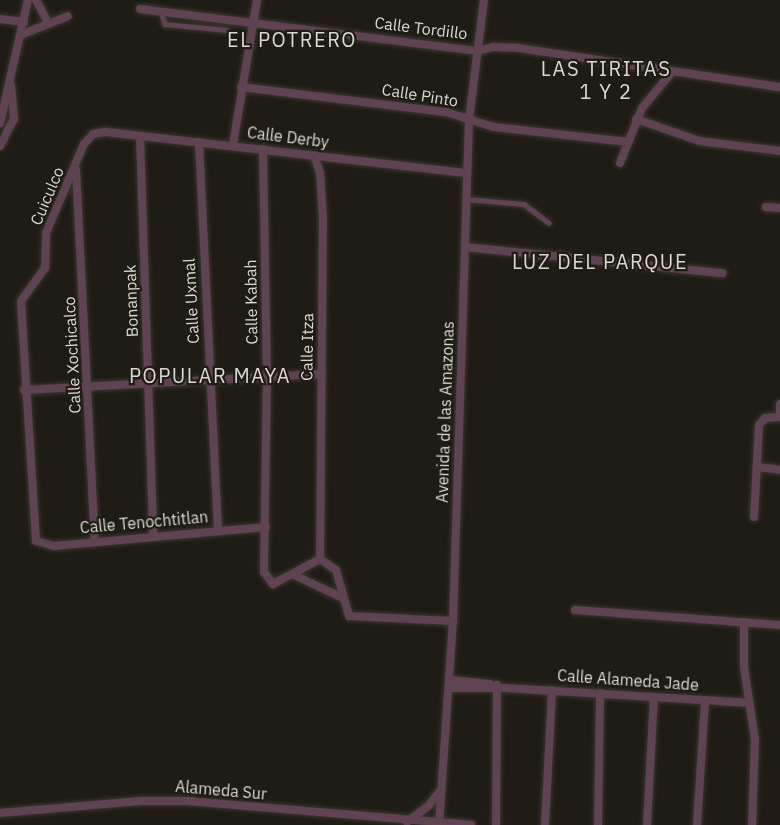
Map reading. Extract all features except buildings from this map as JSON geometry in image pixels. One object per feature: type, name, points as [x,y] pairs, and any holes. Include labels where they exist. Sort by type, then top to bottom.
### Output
[{"type":"street","points":[[0,123],[28,0]]},
{"type":"street","points":[[36,0],[47,21]]},
{"type":"street","points":[[233,145],[257,0]]},
{"type":"street","name":"Avenida de las Amazonas","points":[[439,824],[453,621],[466,173],[469,120],[484,0]]},
{"type":"street","name":"Calle Tordillo","points":[[140,9],[478,51],[493,47],[518,48],[780,87]]},
{"type":"street","points":[[22,34],[38,30],[47,21],[69,16]]},
{"type":"street","points":[[0,19],[24,22]]},
{"type":"street","points":[[620,163],[636,119],[672,72]]},
{"type":"street","points":[[0,146],[7,140],[14,119],[10,82]]},
{"type":"street","name":"Calle Pinto","points":[[241,87],[446,112],[494,127],[628,142]]},
{"type":"street","points":[[636,119],[699,141],[780,151]]},
{"type":"street","name":"Calle Derby","points":[[106,132],[466,173]]},
{"type":"street","name":"Cuiculco","points":[[33,531],[21,301],[45,268],[46,233],[88,138],[106,132]]},
{"type":"street","name":"Bonanpak","points":[[140,136],[153,536]]},
{"type":"street","name":"Calle Uxmal","points":[[199,142],[218,530]]},
{"type":"street","name":"Calle Kabah","points":[[263,149],[267,377],[264,562],[269,582],[278,584],[294,575]]},
{"type":"street","name":"Calle Itza","points":[[314,156],[320,173],[323,219],[320,559]]},
{"type":"street","name":"Calle Xochicalco","points":[[76,166],[89,386],[95,542]]},
{"type":"street","points":[[766,207],[780,208]]},
{"type":"street","points":[[465,247],[723,273]]},
{"type":"street","points":[[24,390],[322,374]]},
{"type":"street","points":[[754,517],[761,421],[780,417],[780,404]]},
{"type":"street","points":[[757,467],[780,470]]},
{"type":"street","name":"Calle Tenochtitlan","points":[[33,531],[36,541],[45,546],[266,527]]},
{"type":"street","points":[[294,575],[320,559],[336,570],[341,597],[349,616],[453,621]]},
{"type":"street","points":[[294,575],[341,597]]},
{"type":"street","points":[[575,610],[780,625]]},
{"type":"street","points":[[744,622],[748,702],[755,740],[752,825]]},
{"type":"street","name":"Calle Alameda Jade","points":[[450,684],[748,702]]},
{"type":"street","points":[[496,825],[500,687]]},
{"type":"street","points":[[546,825],[552,690]]},
{"type":"street","points":[[598,825],[600,693]]},
{"type":"street","points":[[647,825],[654,697]]},
{"type":"street","points":[[697,825],[705,700]]},
{"type":"street","points":[[407,822],[428,806],[441,790]]},
{"type":"street","name":"Alameda Sur","points":[[0,813],[140,801],[187,801],[407,822],[471,825]]},
{"type":"lane","points":[[161,11],[165,24],[227,30]]},
{"type":"lane","points":[[465,199],[524,204],[549,223]]},
{"type":"district","name":"EL POTRERO","points":[[292,39]]},
{"type":"district","name":"LAS TIRITAS 1 Y 2","points":[[606,80]]},
{"type":"district","name":"LUZ DEL PARQUE","points":[[600,261]]},
{"type":"district","name":"POPULAR MAYA","points":[[210,375]]}]
